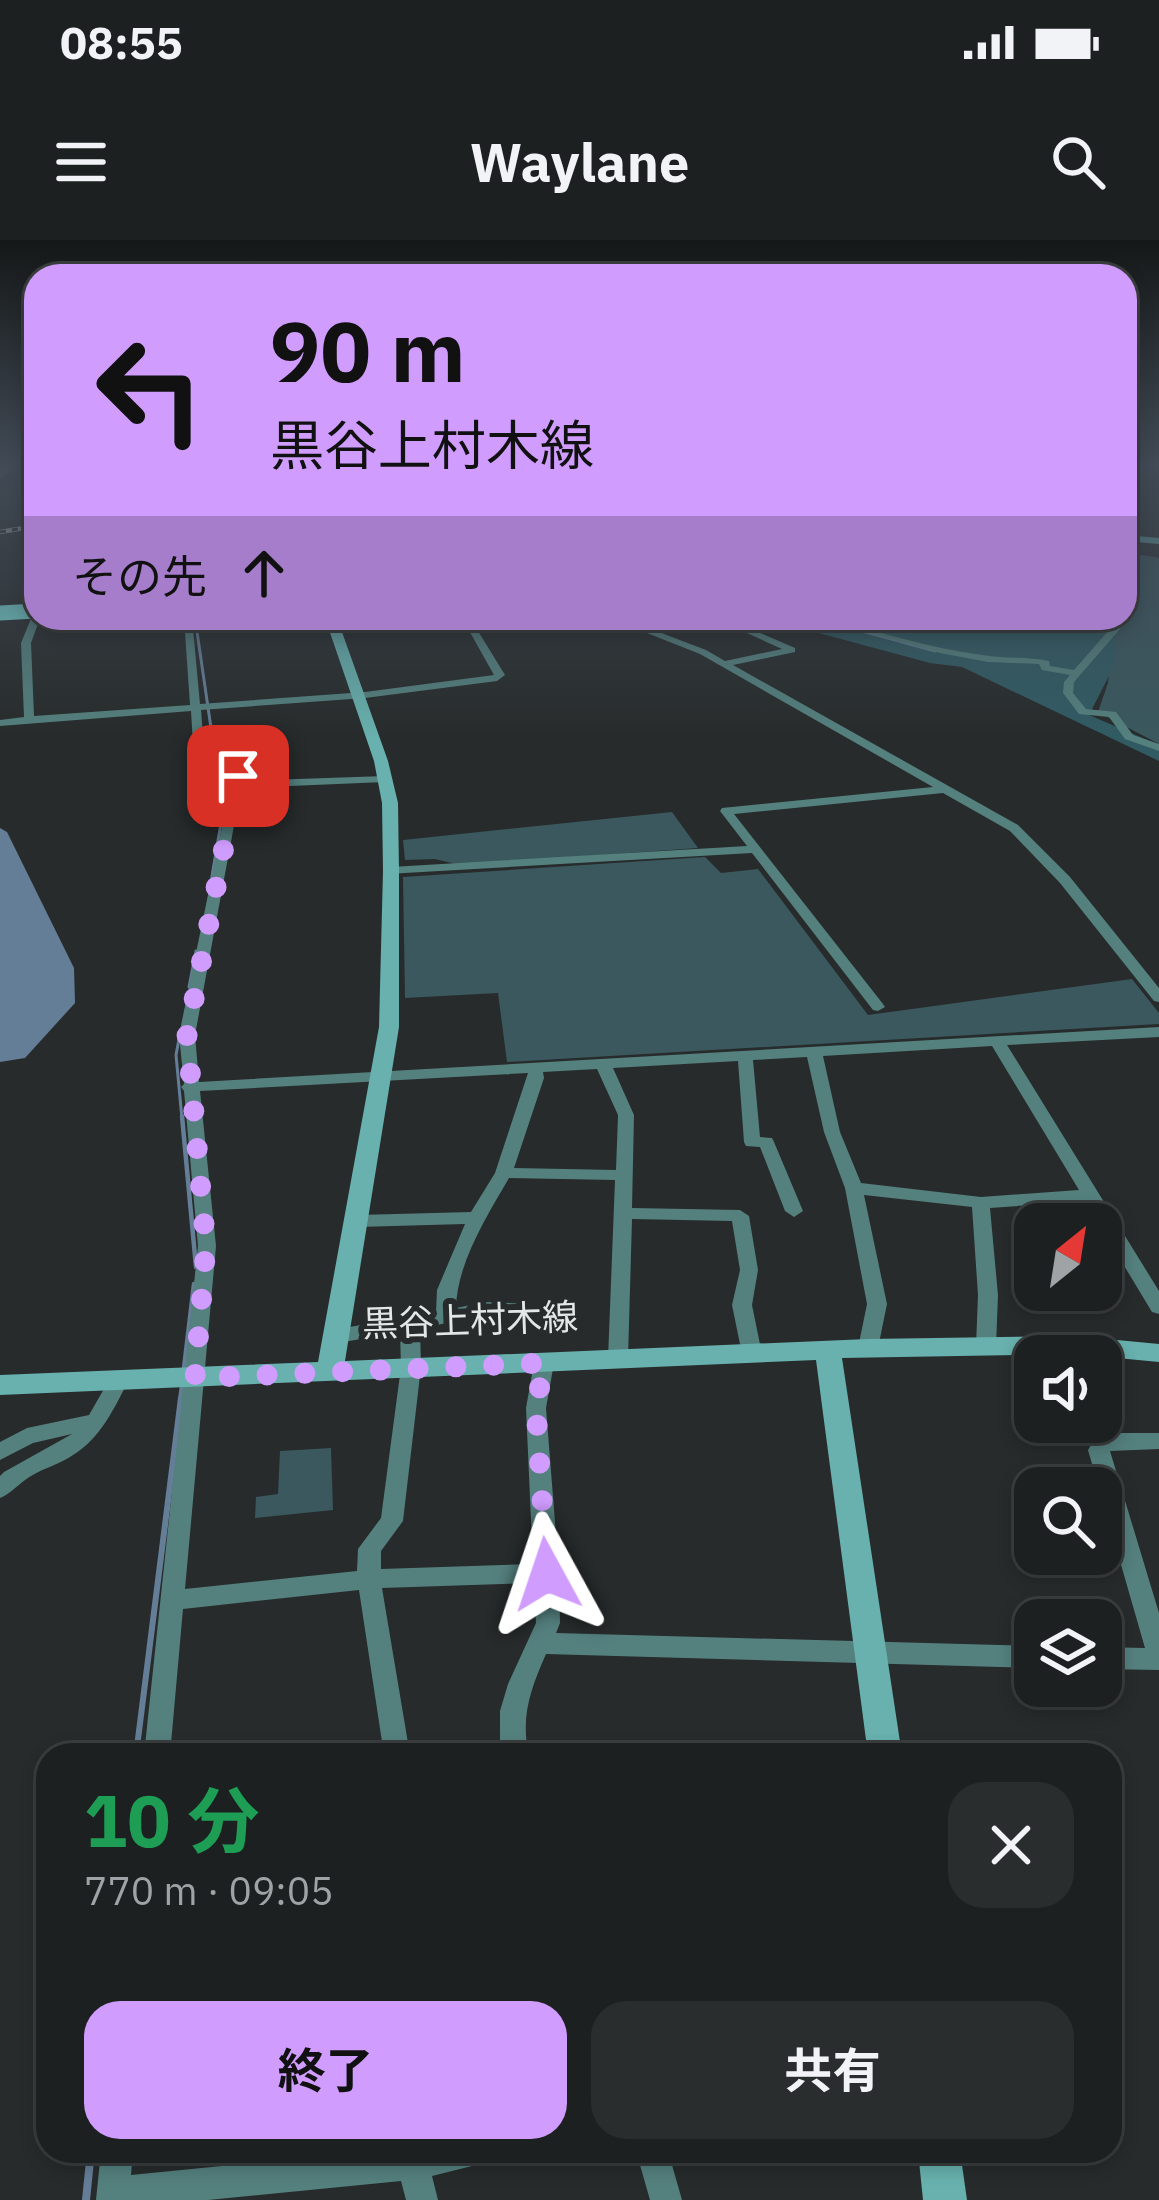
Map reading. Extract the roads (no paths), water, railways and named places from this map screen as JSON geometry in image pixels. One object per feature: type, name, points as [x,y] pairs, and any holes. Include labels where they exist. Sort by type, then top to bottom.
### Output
[{"type":"main road","name":"黒谷上村木線","points":[[335,630],[385,779],[391,871],[389,1027],[330,1370],[868,1348],[1076,1345],[1159,1353]]},
{"type":"main road","points":[[828,1351],[883,1743]]},
{"type":"main road","points":[[0,1385],[330,1370]]},
{"type":"main road","points":[[940,2163],[945,2200]]},
{"type":"street","points":[[29,720],[26,643],[30,630]]},
{"type":"street","points":[[158,1743],[206,1246],[187,1035],[238,776],[201,776],[189,630]]},
{"type":"street","points":[[0,723],[357,695],[496,678],[500,675],[473,630]]},
{"type":"street","points":[[646,630],[722,664],[947,789],[1035,845],[1159,998]]},
{"type":"street","points":[[722,664],[792,650],[746,630]]},
{"type":"street","points":[[866,630],[950,653],[1004,662],[1039,660],[1046,663],[1045,668],[1077,673]]},
{"type":"street","points":[[1112,630],[1069,682],[1068,693],[1076,706],[1094,715],[1112,714],[1129,737],[1159,748]]},
{"type":"street","points":[[237,784],[385,779]]},
{"type":"street","points":[[878,1007],[726,811],[947,789]]},
{"type":"street","points":[[391,871],[756,849]]},
{"type":"street","points":[[189,1087],[1159,1032]]},
{"type":"street","points":[[997,1041],[1159,1307]]},
{"type":"street","points":[[814,1051],[832,1132],[854,1188],[877,1304],[868,1348]]},
{"type":"street","points":[[746,1055],[752,1142],[766,1142],[794,1211]]},
{"type":"street","points":[[603,1064],[626,1115],[618,1359]]},
{"type":"street","points":[[446,1316],[447,1290],[476,1218],[504,1173],[536,1068]]},
{"type":"street","points":[[504,1173],[624,1175]]},
{"type":"street","points":[[854,1188],[981,1203],[1091,1195]]},
{"type":"street","points":[[981,1203],[988,1295],[986,1346]]},
{"type":"street","points":[[624,1213],[740,1216],[749,1270],[742,1305],[752,1354]]},
{"type":"street","points":[[358,1221],[476,1218]]},
{"type":"street","points":[[338,1336],[486,1309],[550,1312]]},
{"type":"street","points":[[396,1743],[369,1579],[369,1549],[392,1521],[411,1367],[410,1323]]},
{"type":"street","points":[[512,1743],[512,1705],[548,1623],[536,1408],[544,1363]]},
{"type":"street","points":[[0,1489],[11,1476],[80,1444],[119,1381]]},
{"type":"street","points":[[0,1452],[27,1436],[96,1421]]},
{"type":"street","points":[[1122,1657],[1159,1656],[1099,1450],[1105,1441],[1159,1441]]},
{"type":"street","points":[[172,1600],[369,1579],[496,1571],[547,1574]]},
{"type":"street","points":[[539,1643],[1014,1657]]},
{"type":"street","points":[[116,2163],[112,2196],[268,2164]]},
{"type":"street","points":[[412,2163],[422,2200]]},
{"type":"street","points":[[655,2163],[666,2200]]},
{"type":"waterway","points":[[197,630],[218,776]]},
{"type":"waterway","points":[[859,630],[935,651]]},
{"type":"waterway","points":[[211,882],[229,776]]},
{"type":"waterway","points":[[189,987],[196,951]]},
{"type":"waterway","points":[[180,1034],[176,1055],[182,1119]]},
{"type":"waterway","points":[[182,1116],[196,1267]]},
{"type":"waterway","points":[[184,1368],[194,1284]]},
{"type":"waterway","points":[[180,1401],[182,1386]]},
{"type":"waterway","points":[[138,1743],[181,1398]]},
{"type":"waterway","points":[[86,2200],[90,2163]]}]
